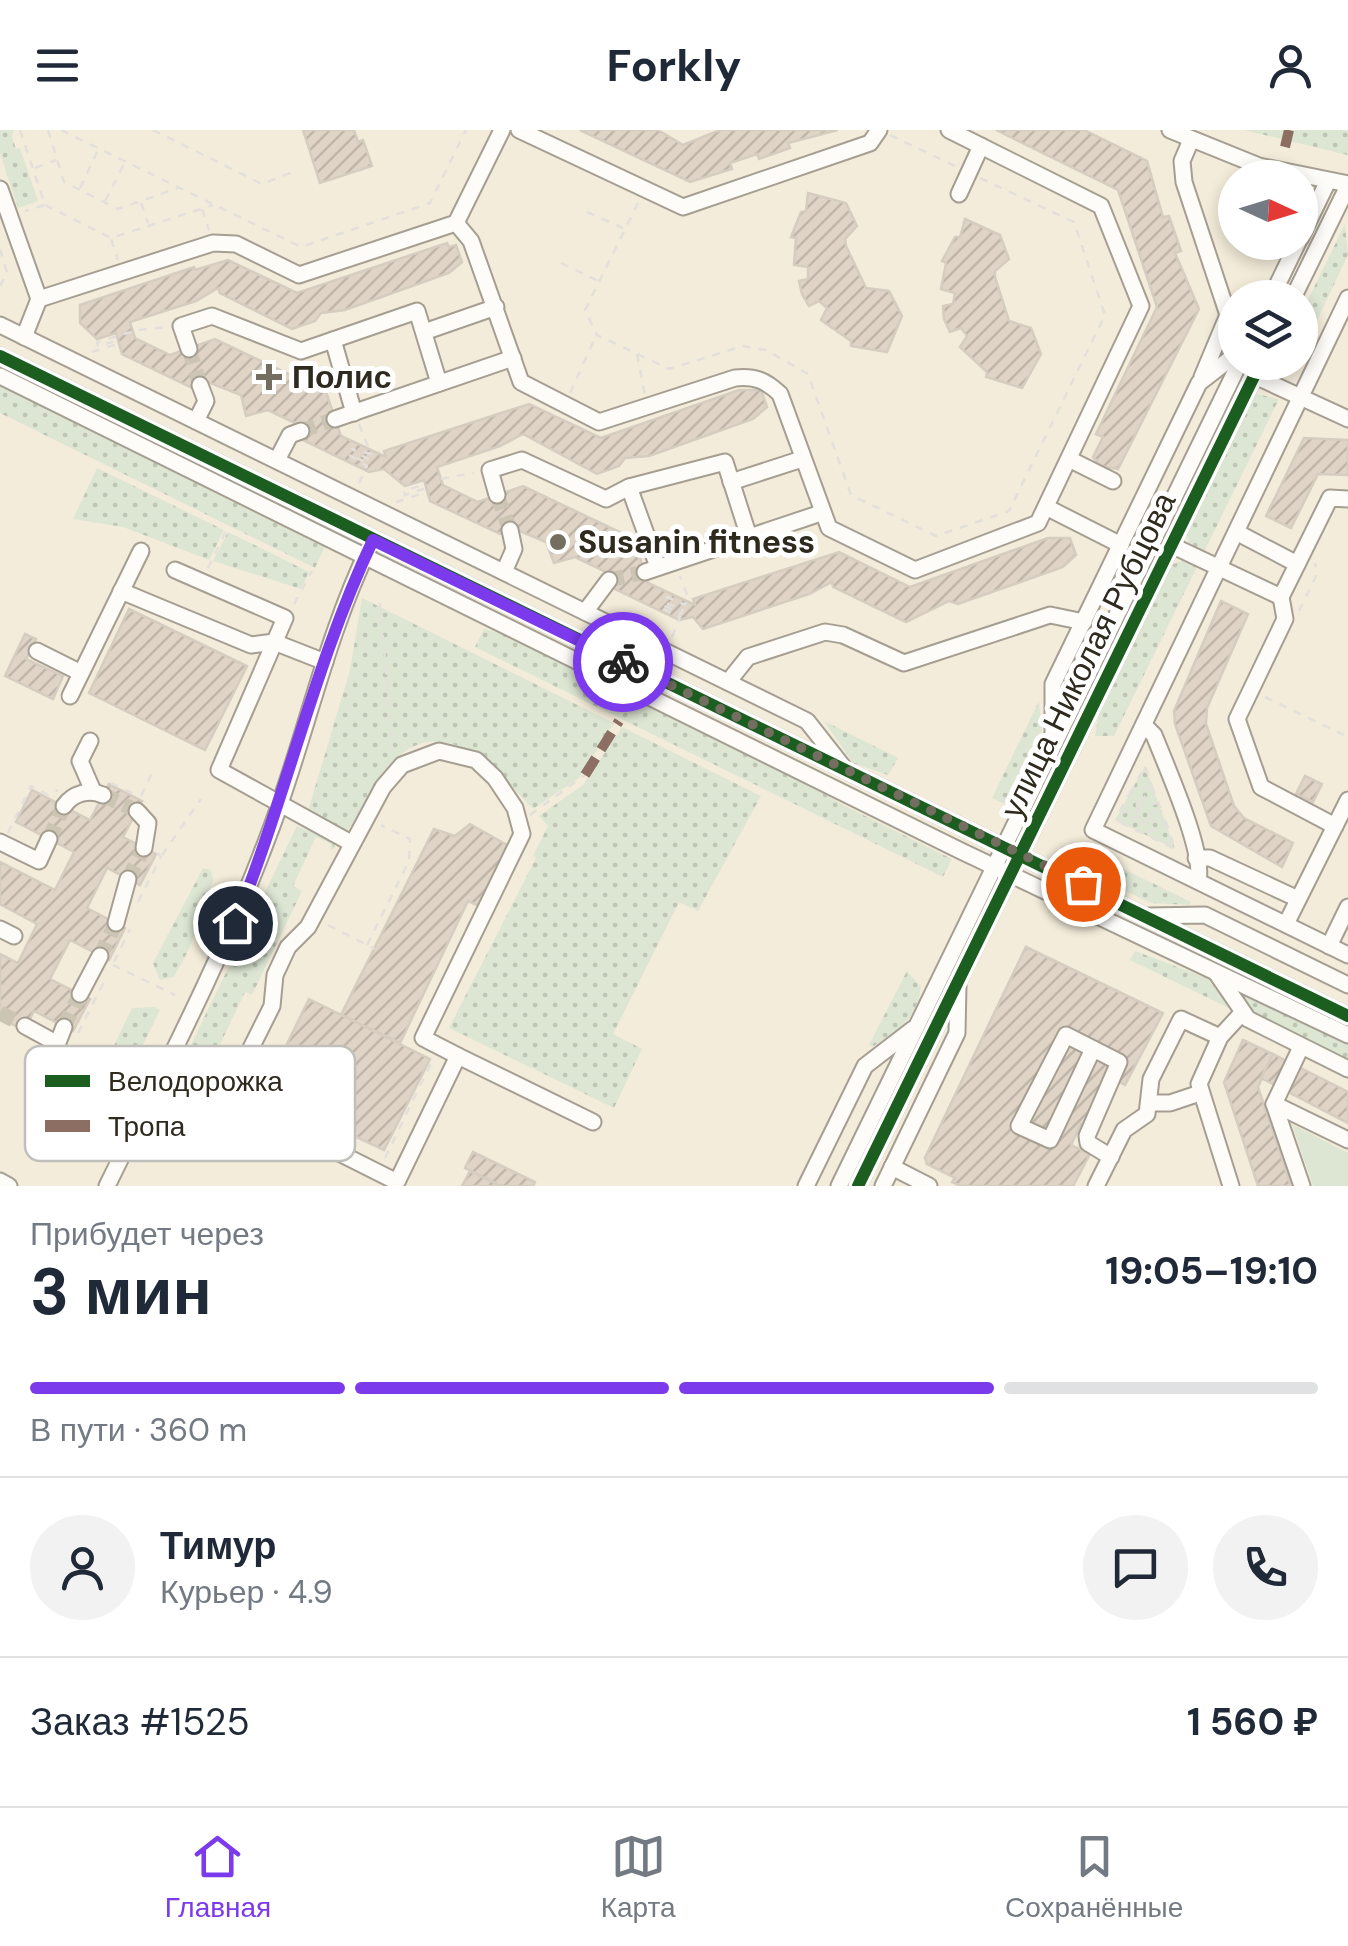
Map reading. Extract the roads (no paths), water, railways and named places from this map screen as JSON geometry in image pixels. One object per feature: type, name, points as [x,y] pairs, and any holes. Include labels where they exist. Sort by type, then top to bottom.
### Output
[{"type":"street","points":[[39,299],[213,243],[236,244],[299,275],[456,224],[502,130]]},
{"type":"street","points":[[519,130],[683,208],[870,143],[879,130]]},
{"type":"street","points":[[456,224],[472,240],[521,382],[599,422],[752,376],[780,394],[828,528],[915,570],[1038,522],[1142,306],[1102,206],[949,130]]},
{"type":"street","points":[[1170,130],[1259,166],[1348,185],[1302,280]]},
{"type":"street","points":[[1053,747],[1054,684],[1199,384],[1228,315],[1184,182],[1182,161],[1190,140]]},
{"type":"street","points":[[959,194],[981,146]]},
{"type":"street","points":[[1318,202],[1328,182]]},
{"type":"street","points":[[4,203],[39,299],[24,337]]},
{"type":"street","points":[[1348,298],[1093,830],[1348,955]]},
{"type":"street","points":[[424,332],[496,307]]},
{"type":"street","points":[[189,349],[181,326],[212,316],[300,351],[417,312],[439,383]]},
{"type":"street","points":[[0,325],[807,721],[846,772]]},
{"type":"street","points":[[333,340],[354,412]]},
{"type":"street","points":[[0,356],[1348,1016]]},
{"type":"street","points":[[335,419],[513,358]]},
{"type":"street","points":[[1199,384],[1218,369]]},
{"type":"street","points":[[0,376],[995,866],[1348,1035]]},
{"type":"street","name":"улица Николая Рубцова","points":[[839,1186],[1231,380]]},
{"type":"street","name":"улица Николая Рубцова","points":[[858,1186],[1253,380]]},
{"type":"street","points":[[1274,380],[1301,399],[1348,419]]},
{"type":"street","points":[[196,421],[206,401],[200,385]]},
{"type":"street","points":[[276,460],[290,435],[300,431]]},
{"type":"street","points":[[731,482],[802,459]]},
{"type":"street","points":[[1068,459],[1113,481]]},
{"type":"street","points":[[498,495],[490,470],[522,460],[606,499],[630,487],[724,462],[749,536]]},
{"type":"street","points":[[630,487],[659,567],[821,513]]},
{"type":"street","points":[[1335,826],[1260,787],[1238,726],[1239,713],[1285,619],[1281,597],[1330,498],[1348,499]]},
{"type":"street","points":[[1046,506],[1121,545]]},
{"type":"street","points":[[504,572],[514,549],[510,530]]},
{"type":"street","points":[[1238,533],[1297,564]]},
{"type":"street","points":[[176,1046],[235,923],[373,540]]},
{"type":"street","points":[[1171,545],[1281,597]]},
{"type":"street","points":[[70,696],[140,551]]},
{"type":"street","points":[[175,570],[285,618],[219,770],[351,843]]},
{"type":"street","points":[[585,612],[609,580]]},
{"type":"street","points":[[121,591],[251,646],[274,642],[326,662]]},
{"type":"street","points":[[728,682],[738,663],[748,657],[825,632],[844,634],[904,664],[1050,615],[1084,622]]},
{"type":"street","points":[[38,651],[81,673]]},
{"type":"street","points":[[1145,726],[1154,735],[1196,858],[1198,881]]},
{"type":"street","points":[[64,806],[76,795],[98,793],[80,761],[90,740]]},
{"type":"street","points":[[252,1046],[272,1006],[275,975],[288,947],[313,917],[351,843],[394,773],[425,753],[464,754],[487,768],[521,822],[519,845],[423,1038],[593,1122]]},
{"type":"street","points":[[1286,924],[1348,800]]},
{"type":"street","points":[[139,807],[148,823],[145,846]]},
{"type":"street","points":[[2,842],[38,861],[49,839]]},
{"type":"street","points":[[1196,858],[1210,858],[1298,899]]},
{"type":"street","points":[[124,921],[128,879]]},
{"type":"street","points":[[1233,929],[1245,904]]},
{"type":"street","points":[[1329,946],[1348,906]]},
{"type":"street","points":[[1148,916],[1193,912],[1348,985]]},
{"type":"street","points":[[80,994],[106,960]]},
{"type":"street","points":[[1217,974],[1242,1013],[1348,1069]]},
{"type":"street","points":[[883,1186],[958,1033],[958,986]]},
{"type":"street","points":[[1231,1186],[1200,1093],[1202,1075],[1220,1037],[1242,1013]]},
{"type":"street","points":[[1096,1186],[1129,1122],[1147,1114],[1151,1079],[1182,1019],[1220,1037]]},
{"type":"street","points":[[26,1026],[56,1043]]},
{"type":"street","points":[[806,1186],[865,1066],[916,1026]]},
{"type":"street","points":[[56,1043],[70,1031]]},
{"type":"street","points":[[1093,1048],[1050,1140],[1019,1126],[1066,1035],[1093,1048],[1119,1062],[1086,1136],[1088,1144],[1110,1156]]},
{"type":"street","points":[[1301,1047],[1274,1104],[1302,1186]]},
{"type":"street","points":[[355,1160],[397,1182],[458,1056]]},
{"type":"street","points":[[1151,1103],[1170,1103],[1200,1093]]},
{"type":"street","points":[[1274,1104],[1348,1140]]},
{"type":"street","points":[[107,1186],[120,1161]]},
{"type":"street","points":[[892,1168],[930,1186]]},
{"type":"street","points":[[0,1182],[9,1186]]},
{"type":"tunnel","points":[[189,349],[200,385]]},
{"type":"tunnel","points":[[301,431],[335,419]]},
{"type":"tunnel","points":[[497,495],[510,530]]},
{"type":"tunnel","points":[[609,580],[645,572]]},
{"type":"tunnel","points":[[103,795],[137,811]]},
{"type":"tunnel","points":[[49,839],[64,806]]},
{"type":"tunnel","points":[[128,879],[144,848]]},
{"type":"tunnel","points":[[100,956],[116,923]]},
{"type":"tunnel","points":[[64,1027],[80,994]]},
{"type":"tunnel","points":[[0,1013],[25,1026]]},
{"type":"place","name":"Полис","points":[[269,377]]},
{"type":"place","name":"Susanin fitness","points":[[558,542]]}]
